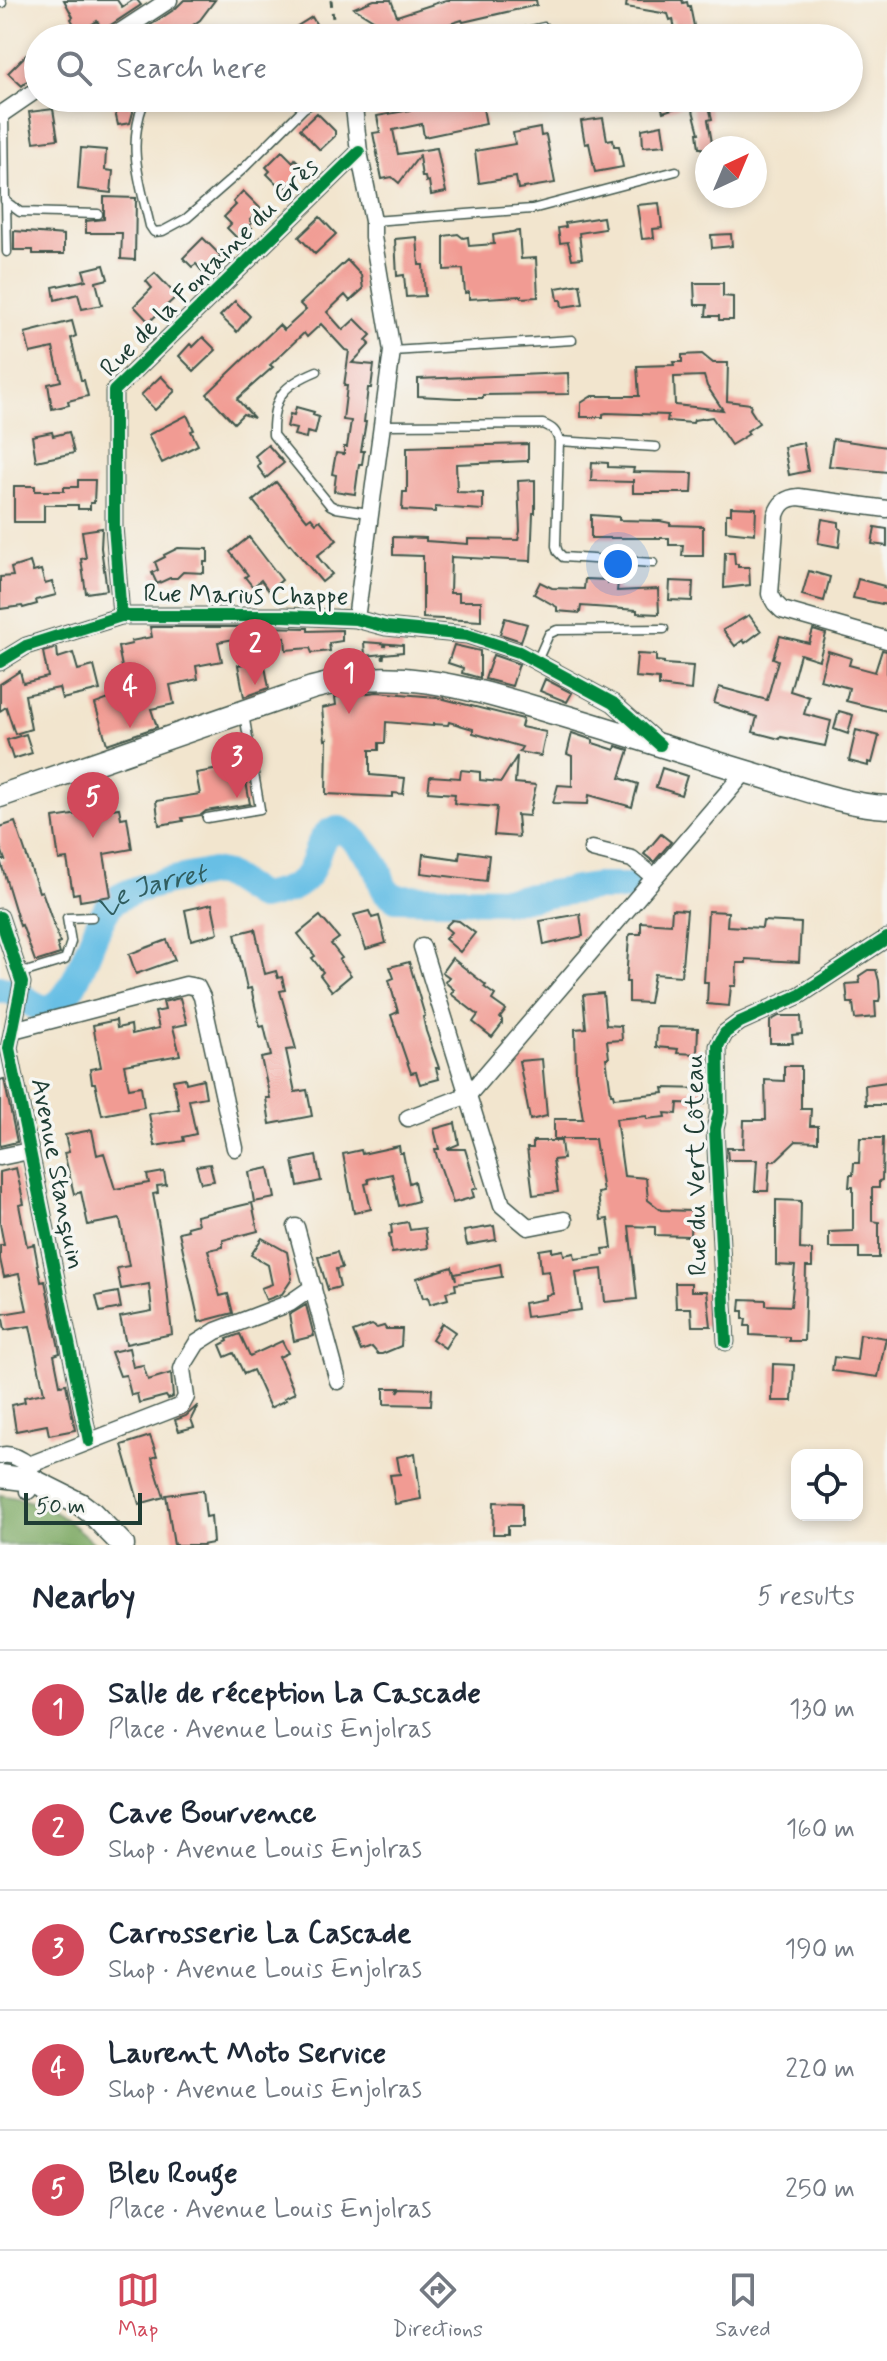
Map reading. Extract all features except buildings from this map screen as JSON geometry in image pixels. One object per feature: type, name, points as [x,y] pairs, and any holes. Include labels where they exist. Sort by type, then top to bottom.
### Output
[{"type":"main road","points":[[0,796],[333,682],[382,677],[455,685],[861,805],[887,807]]},
{"type":"main road","points":[[0,1476],[30,1479],[66,1496],[92,1513],[123,1545]]},
{"type":"main road","points":[[0,1489],[30,1479]]},
{"type":"main road","points":[[30,1479],[108,1545]]},
{"type":"street","points":[[132,24],[169,0]]},
{"type":"street","points":[[2,113],[24,98]]},
{"type":"street","points":[[355,112],[392,351],[356,619]]},
{"type":"street","name":"Rue de la Fontaine du Grès","points":[[121,616],[114,526],[114,391],[359,152]]},
{"type":"street","points":[[887,509],[799,497],[784,502],[776,515],[770,594],[782,610],[887,640]]},
{"type":"street","name":"Rue Marius Chappe","points":[[0,662],[26,646],[121,616],[356,619],[386,627],[467,635],[519,652],[613,703],[660,745]]},
{"type":"street","points":[[408,1118],[468,1095],[745,772]]},
{"type":"street","points":[[592,849],[632,859],[654,877]]},
{"type":"street","name":"Avenue Stanquin","points":[[0,917],[20,976],[9,1048],[89,1441]]},
{"type":"street","name":"Rue du Vert Côteau","points":[[726,1342],[715,1129],[719,1112],[718,1046],[725,1033],[740,1022],[800,995],[887,938]]},
{"type":"street","points":[[422,947],[502,1205],[528,1227],[564,1220]]},
{"type":"street","points":[[13,1030],[186,985],[197,987],[202,997],[235,1148]]},
{"type":"street","points":[[0,1157],[29,1151]]},
{"type":"street","points":[[296,1227],[338,1381]]},
{"type":"street","points":[[0,1456],[6,1454],[21,1459],[30,1479],[89,1441],[181,1406],[186,1397],[182,1369],[197,1343],[216,1331],[290,1303],[313,1287]]},
{"type":"lane","points":[[139,112],[134,154],[154,232],[163,231],[187,218],[243,169],[300,112]]},
{"type":"lane","points":[[2,113],[7,252]]},
{"type":"lane","points":[[373,221],[532,209],[676,171]]},
{"type":"lane","points":[[6,201],[20,212],[98,214]]},
{"type":"lane","points":[[392,351],[572,340]]},
{"type":"lane","points":[[317,371],[295,380],[284,389],[276,406],[273,435],[330,505],[369,513]]},
{"type":"lane","points":[[382,425],[543,424],[551,427],[559,441],[558,552],[563,557],[653,563]]},
{"type":"lane","points":[[559,441],[656,447]]},
{"type":"lane","points":[[537,661],[549,634],[557,630],[664,629]]},
{"type":"lane","points":[[207,818],[260,809],[244,713]]},
{"type":"lane","points":[[20,976],[65,960],[71,942],[67,918],[92,917]]},
{"type":"path","points":[[331,0],[334,24]]},
{"type":"path","points":[[382,677],[386,627]]},
{"type":"green space","points":[[0,1495],[29,1501],[52,1511],[96,1545],[0,1545]]},
{"type":"waterway","name":"Le Jarret","points":[[0,989],[38,1007],[50,1008],[69,991],[105,913],[120,897],[145,887],[212,872],[226,875],[260,897],[278,893],[296,886],[305,878],[325,836],[338,830],[348,834],[365,851],[377,868],[384,889],[396,898],[511,900],[595,887],[629,887]]},
{"type":"cycle path","points":[[121,616],[114,526],[114,391],[359,152]]},
{"type":"cycle path","points":[[0,662],[26,646],[121,616],[356,619],[386,627],[467,635],[519,652],[613,703],[660,745]]},
{"type":"cycle path","points":[[0,917],[22,983],[9,1048],[89,1441]]},
{"type":"cycle path","points":[[726,1342],[715,1129],[719,1112],[718,1046],[725,1033],[740,1022],[800,995],[887,938]]},
{"type":"place","name":"Cave Bourvence","points":[[255,685]]},
{"type":"place","name":"Salle de réception La Cascade","points":[[349,714]]},
{"type":"place","name":"Laurent Moto Service","points":[[130,728]]},
{"type":"place","name":"Carrosserie La Cascade","points":[[237,798]]},
{"type":"place","name":"Bleu Rouge","points":[[93,838]]}]
